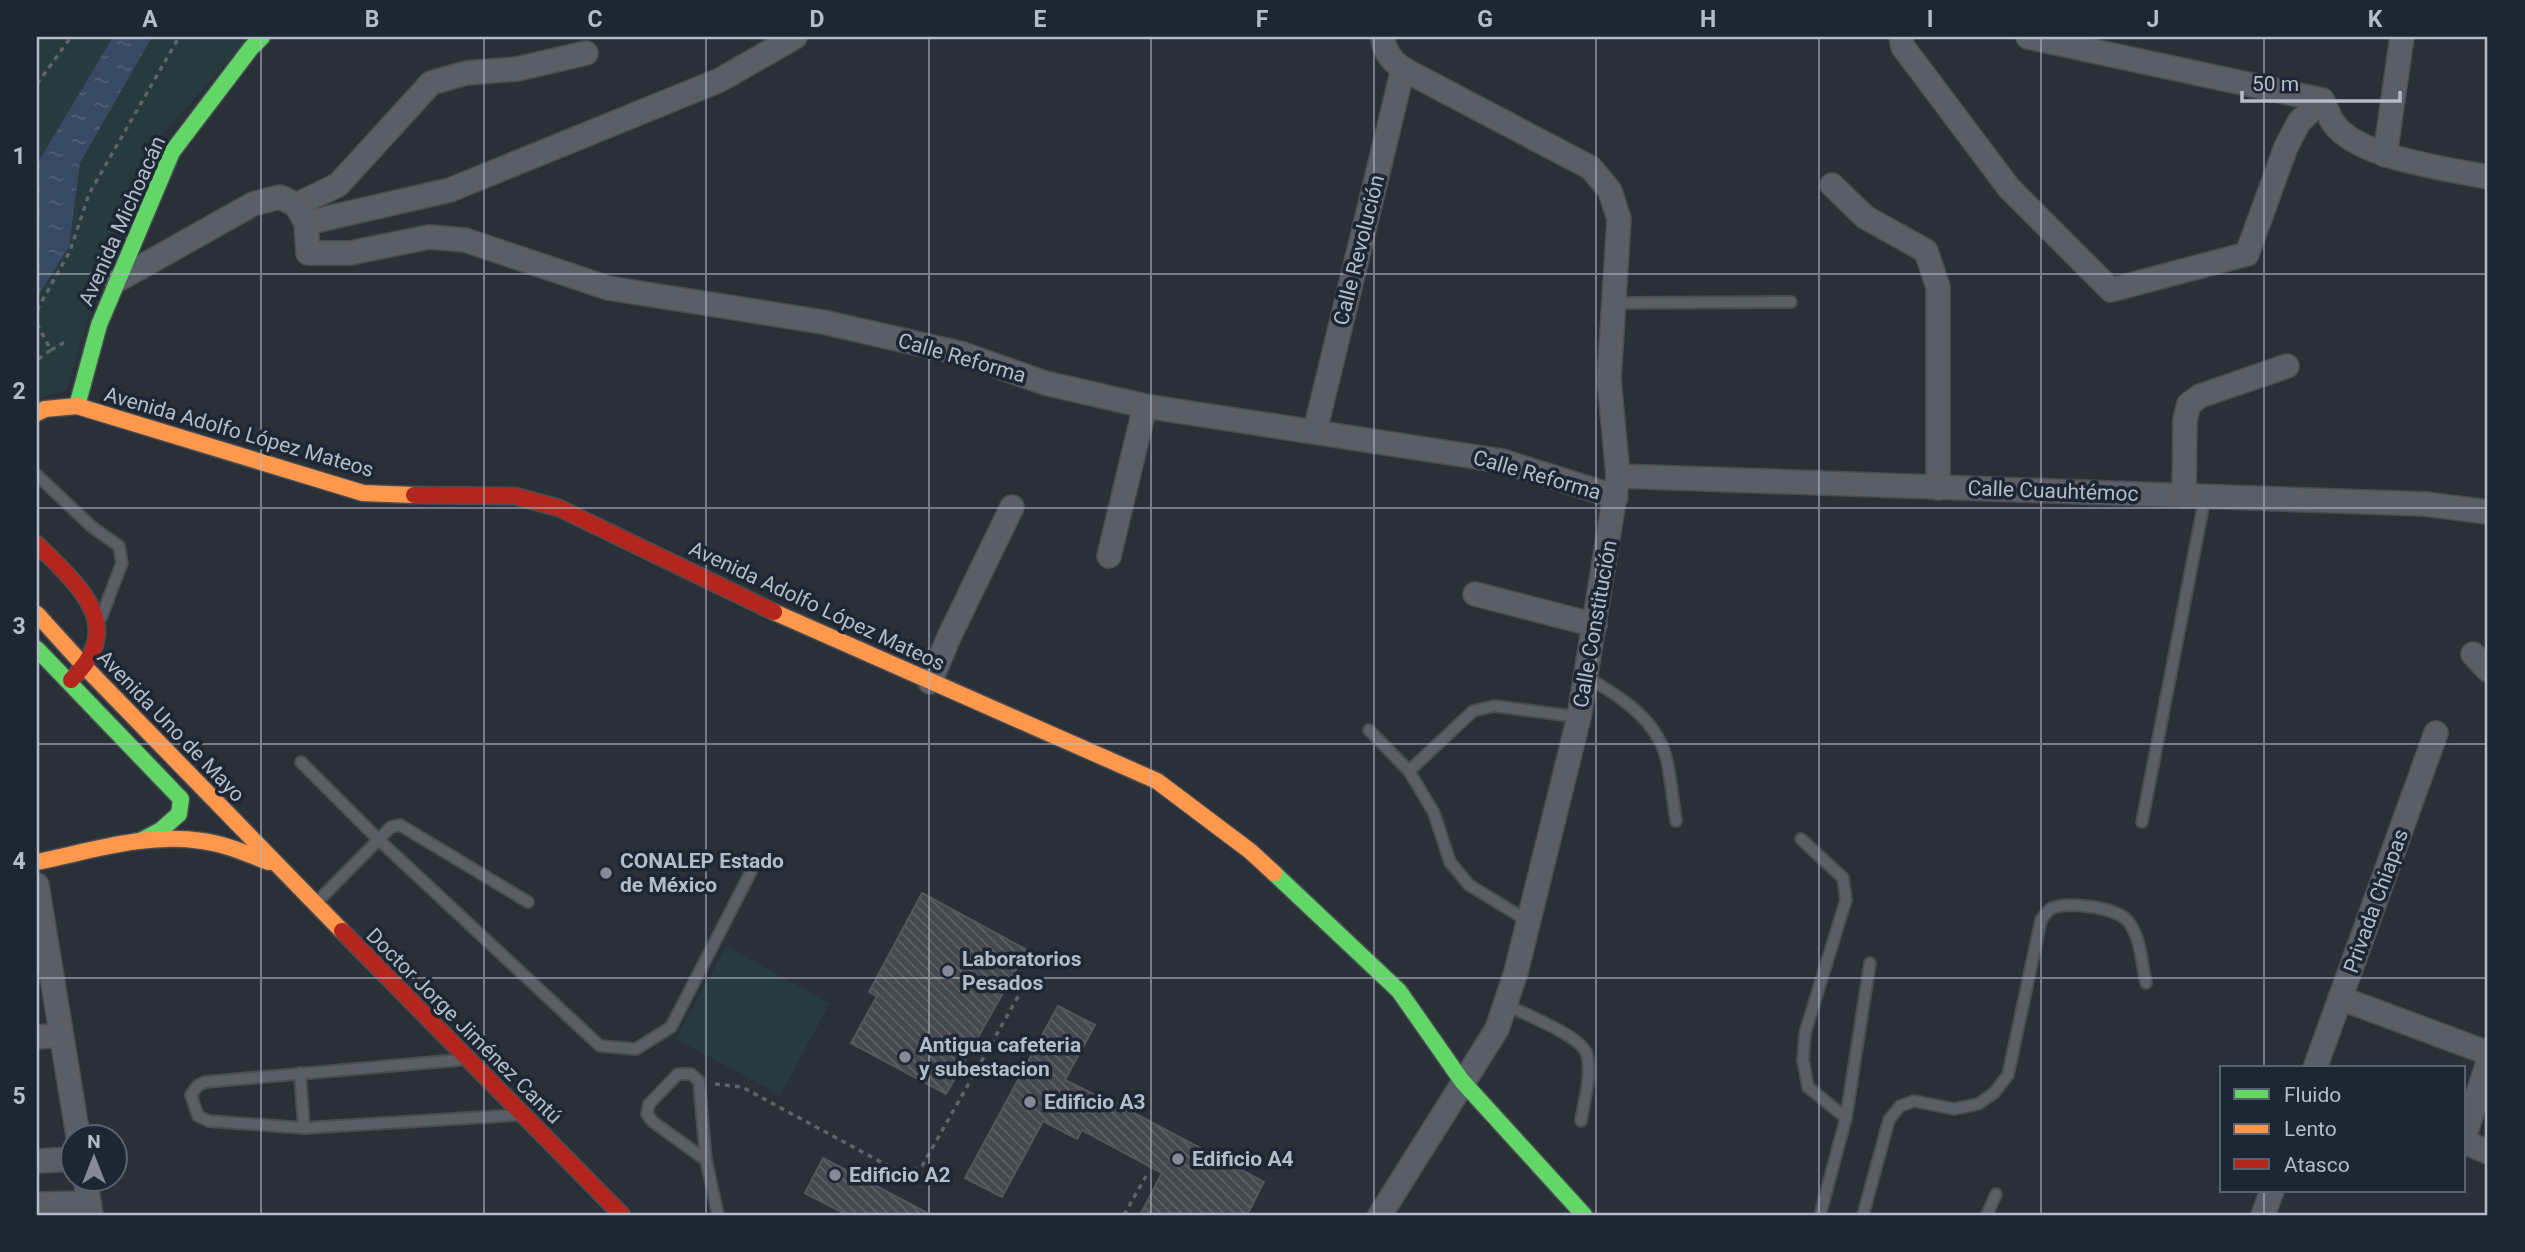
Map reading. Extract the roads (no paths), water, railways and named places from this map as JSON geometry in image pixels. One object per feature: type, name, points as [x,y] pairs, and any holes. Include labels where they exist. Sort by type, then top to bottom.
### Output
[{"type":"street","name":"Avenida Michoacán","points":[[77,406],[99,325],[172,152],[262,37]]},
{"type":"street","points":[[116,281],[253,204],[281,197],[301,214],[450,190],[720,80],[794,37]]},
{"type":"street","points":[[1384,37],[1383,41],[1391,60],[1403,69]]},
{"type":"street","points":[[1901,37],[1903,47],[2009,188],[2111,290],[2247,254],[2286,147],[2299,122],[2322,100]]},
{"type":"street","points":[[2028,37],[2322,100]]},
{"type":"street","points":[[2385,155],[2402,37]]},
{"type":"street","points":[[301,214],[338,185],[431,83],[466,73],[517,69],[586,53]]},
{"type":"street","name":"Calle Constitución","points":[[1380,1215],[1497,1029],[1528,921],[1579,717],[1617,487],[1609,379],[1619,219],[1611,191],[1591,168],[1403,69]]},
{"type":"street","name":"Calle Revolución","points":[[1315,431],[1403,69]]},
{"type":"street","points":[[2322,100],[2335,125],[2357,144],[2385,155],[2488,177]]},
{"type":"street","points":[[1832,185],[1865,217],[1926,251],[1938,287],[1938,488]]},
{"type":"street","name":"Calle Reforma","points":[[301,214],[308,253],[350,253],[429,237],[465,240],[608,288],[823,322],[963,354],[1045,383],[1145,406],[1502,461],[1617,487]]},
{"type":"street","points":[[2194,496],[2185,420],[2189,404],[2200,396],[2287,366]]},
{"type":"street","name":"Avenida Adolfo López Mateos","points":[[37,413],[45,409],[77,406],[363,493],[456,497],[514,496],[559,508],[811,630],[1157,781],[1250,851],[1399,991],[1462,1081],[1584,1215]]},
{"type":"street","points":[[1109,556],[1145,406]]},
{"type":"street","name":"Calle Cuauhtémoc","points":[[1617,487],[1938,488],[2425,504],[2488,512]]},
{"type":"street","points":[[930,681],[1012,508]]},
{"type":"street","points":[[37,544],[88,599],[95,617],[97,647],[85,667],[68,682]]},
{"type":"street","points":[[1475,594],[1595,625]]},
{"type":"street","name":"Avenida Uno de Mayo","points":[[37,614],[277,865]]},
{"type":"street","points":[[37,649],[181,799],[180,814],[161,830],[140,841]]},
{"type":"street","name":"Privada Chiapas","points":[[2316,1066],[2436,733]]},
{"type":"street","points":[[37,862],[140,841],[186,840],[222,844],[277,865]]},
{"type":"street","name":"Doctor Jorge Jiménez Cantú","points":[[277,865],[622,1215]]},
{"type":"street","points":[[37,885],[76,1122]]},
{"type":"street","points":[[2340,998],[2488,1053]]},
{"type":"street","points":[[37,1037],[61,1035]]},
{"type":"street","points":[[2466,1134],[2488,1062]]},
{"type":"street","points":[[2466,1141],[2488,1152]]},
{"type":"street","points":[[37,1161],[60,1160]]},
{"type":"street","points":[[2263,1215],[2272,1192]]},
{"type":"street","points":[[37,1204],[90,1209]]},
{"type":"lane","points":[[1614,303],[1791,302]]},
{"type":"lane","points":[[37,475],[92,527],[119,546],[122,563],[97,631]]},
{"type":"lane","points":[[2142,822],[2194,496]]},
{"type":"lane","points":[[1586,677],[1610,690],[1648,721],[1667,758],[1676,821]]},
{"type":"lane","points":[[1409,771],[1473,710],[1494,706],[1579,717]]},
{"type":"lane","points":[[1369,730],[1409,771],[1434,813],[1450,862],[1469,885],[1528,921]]},
{"type":"lane","points":[[301,762],[379,839],[600,1046],[636,1049],[670,1027],[757,860]]},
{"type":"lane","points":[[315,904],[391,827],[400,825],[528,902]]},
{"type":"lane","points":[[1801,839],[1843,878],[1846,900],[1805,1033],[1803,1060],[1808,1087],[1846,1118]]},
{"type":"lane","points":[[1863,1215],[1889,1120],[1900,1106],[1914,1101],[1954,1109],[1978,1104],[1994,1093],[2008,1075],[2041,920],[2050,909],[2072,904],[2113,912],[2130,922],[2146,983]]},
{"type":"lane","points":[[1820,1215],[1846,1118],[1870,963]]},
{"type":"lane","points":[[1505,1004],[1576,1040],[1587,1051],[1589,1068],[1581,1121]]},
{"type":"lane","points":[[468,1059],[205,1082],[197,1086],[191,1095],[198,1116],[209,1121],[304,1128],[523,1115]]},
{"type":"lane","points":[[300,1073],[304,1128]]},
{"type":"lane","points":[[706,1160],[653,1122],[647,1114],[649,1104],[678,1074],[691,1074],[699,1081],[706,1160],[718,1215]]},
{"type":"lane","points":[[1987,1215],[1996,1194]]},
{"type":"water","points":[[113,37],[152,37],[80,163],[69,247],[37,297],[37,164]]},
{"type":"place","name":"CONALEP Estado de México","points":[[606,873]]},
{"type":"place","name":"Laboratorios Pesados","points":[[948,971]]},
{"type":"place","name":"Antigua cafeteria y subestacion","points":[[905,1057]]},
{"type":"place","name":"Edificio A3","points":[[1030,1102]]},
{"type":"place","name":"Edificio A4","points":[[1178,1159]]},
{"type":"place","name":"Edificio A2","points":[[835,1175]]}]
